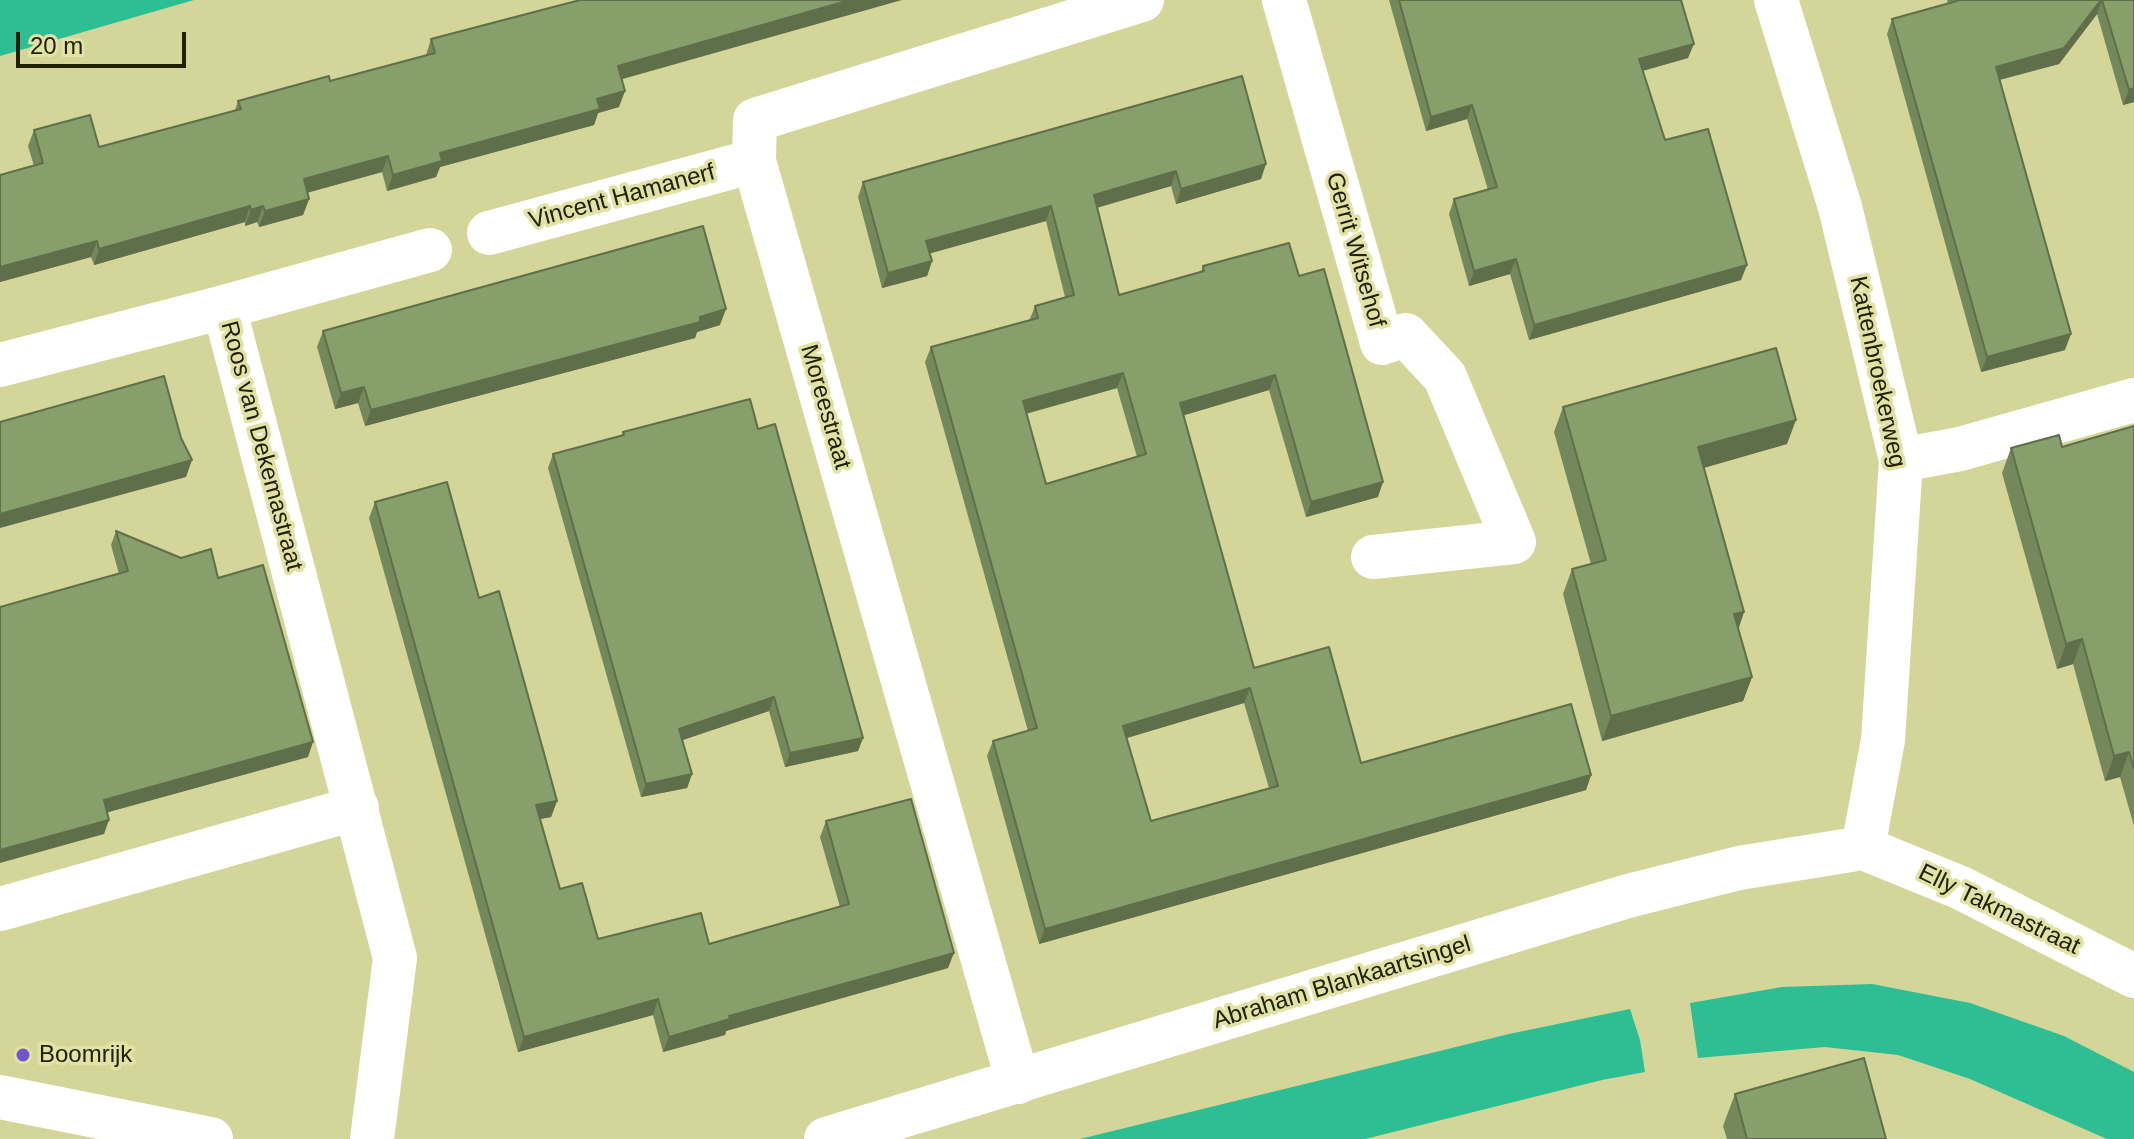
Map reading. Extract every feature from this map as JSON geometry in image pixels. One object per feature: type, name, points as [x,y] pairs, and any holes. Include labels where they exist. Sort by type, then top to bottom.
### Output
[{"type":"street","name":"Moreestraat","points":[[1018,1082],[754,161],[755,120],[1142,0]]},
{"type":"street","name":"Gerrit Witsehof","points":[[1284,0],[1382,343],[1406,335],[1445,377],[1514,542],[1373,557]]},
{"type":"street","name":"Kattenbroekerweg","points":[[1776,0],[1840,207],[1901,460],[1883,740],[1863,848]]},
{"type":"street","name":"Vincent Hamanerf","points":[[489,233],[754,161]]},
{"type":"street","points":[[224,307],[430,250]]},
{"type":"street","name":"Roos van Dekemastraat","points":[[0,365],[224,307],[395,958],[372,1139]]},
{"type":"street","points":[[1901,460],[1960,449],[2134,400]]},
{"type":"street","points":[[0,909],[357,808]]},
{"type":"street","name":"Abraham Blankaartsingel","points":[[826,1139],[1628,896],[1739,868],[1863,848]]},
{"type":"street","name":"Elly Takmastraat","points":[[1863,848],[1961,888],[2134,976]]},
{"type":"street","points":[[0,1097],[211,1139]]},
{"type":"shaded area","points":[[0,0],[194,0],[0,56]]},
{"type":"shaded area","points":[[1872,984],[1970,1003],[2064,1036],[2134,1072],[2134,1139],[2107,1139],[1970,1079],[1898,1055],[1825,1047],[1698,1058],[1690,1003],[1782,987]]},
{"type":"shaded area","points":[[1630,1009],[1640,1040],[1645,1072],[1365,1139],[1080,1139],[1509,1034]]},
{"type":"building","points":[[580,0],[850,0],[618,66],[625,91],[597,99],[600,109],[440,153],[442,161],[393,175],[388,156],[304,179],[309,199],[265,211],[263,206],[251,210],[250,206],[99,249],[97,241],[0,267],[0,175],[43,163],[34,130],[90,115],[99,147],[241,109],[238,101],[329,76],[330,81],[435,53],[431,39]]},
{"type":"building","points":[[1399,0],[1681,0],[1694,44],[1639,59],[1665,140],[1708,129],[1747,265],[1534,325],[1516,259],[1474,271],[1454,199],[1497,187],[1472,105],[1431,117]]},
{"type":"building","points":[[1956,0],[2101,0],[2064,48],[1996,67],[2071,334],[1987,357],[1892,19]]},
{"type":"building","points":[[2102,0],[2134,0],[2134,88],[2129,90]]},
{"type":"building","points":[[1242,76],[1266,164],[1181,189],[1176,171],[1094,195],[1119,295],[1204,271],[1203,266],[1289,243],[1299,276],[1324,269],[1383,482],[1311,502],[1275,375],[1180,403],[1254,668],[1329,647],[1361,763],[1571,704],[1591,775],[1045,929],[993,741],[1037,728],[931,347],[1038,318],[1035,306],[1074,295],[1051,206],[926,241],[932,261],[888,273],[863,182]],"holes":[[[1123,373],[1146,454],[1046,484],[1023,401]],[[1250,688],[1278,786],[1151,821],[1123,726]]]},
{"type":"building","points":[[703,226],[726,309],[700,317],[700,322],[371,410],[364,387],[341,393],[323,331]]},
{"type":"building","points":[[1776,348],[1796,420],[1698,447],[1744,612],[1734,614],[1752,677],[1611,716],[1572,569],[1606,560],[1563,407]]},
{"type":"building","points":[[164,376],[181,438],[192,460],[0,514],[0,422]]},
{"type":"building","points":[[750,399],[758,429],[775,424],[863,738],[790,753],[774,697],[679,729],[692,774],[646,784],[553,454]]},
{"type":"building","points":[[2134,426],[2134,769],[2129,752],[2114,756],[2082,639],[2066,644],[2011,448],[2059,435],[2062,447]]},
{"type":"building","points":[[447,482],[479,598],[499,591],[557,801],[536,805],[560,889],[582,883],[598,939],[701,913],[709,944],[849,904],[826,821],[911,799],[954,953],[729,1016],[730,1019],[669,1037],[658,999],[524,1037],[375,502]]},
{"type":"building","points":[[116,531],[181,558],[211,549],[218,578],[263,565],[313,742],[104,800],[109,820],[0,850],[0,607],[128,571]]},
{"type":"building","points":[[1864,1058],[1886,1139],[1747,1139],[1735,1094]]},
{"type":"place","name":"Boomrijk","points":[[23,1055]]}]
